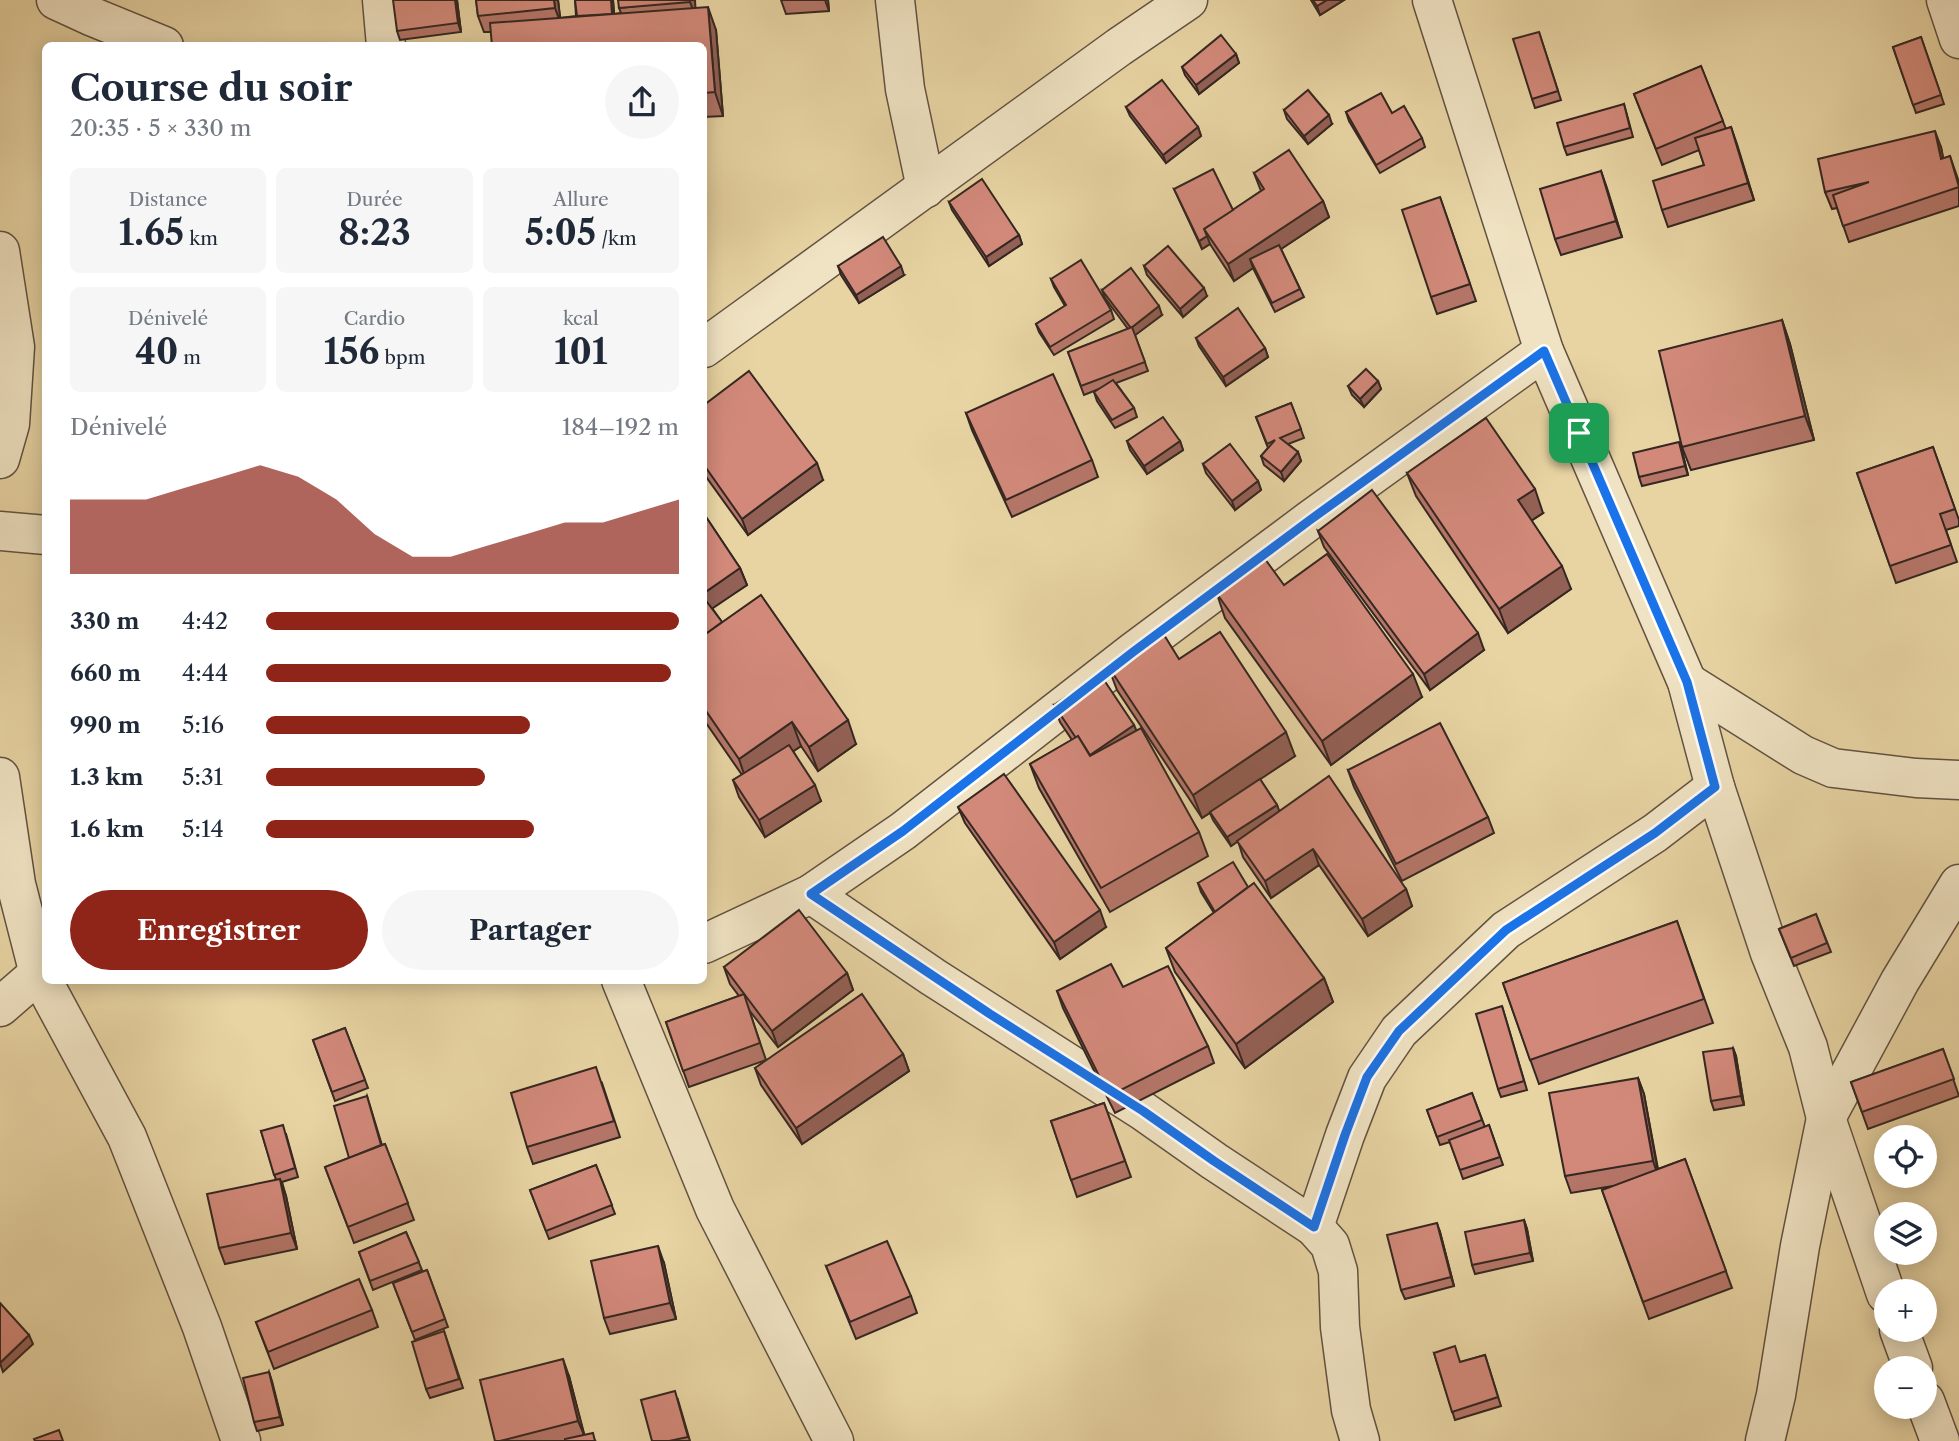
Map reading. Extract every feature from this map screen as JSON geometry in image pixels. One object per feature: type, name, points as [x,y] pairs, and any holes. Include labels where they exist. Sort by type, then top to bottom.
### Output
[{"type":"street","points":[[56,0],[154,42]]},
{"type":"street","points":[[382,0],[386,42]]},
{"type":"street","points":[[895,0],[905,89],[926,187]]},
{"type":"street","points":[[707,346],[1108,54],[1188,0]]},
{"type":"street","points":[[1432,0],[1544,351],[1687,682],[1715,787],[1770,953],[1808,1047],[1826,1118],[1881,1279]]},
{"type":"street","points":[[1946,0],[1959,39]]},
{"type":"street","points":[[0,251],[15,347],[10,424],[0,459]]},
{"type":"street","points":[[707,943],[811,894],[903,831],[1133,652],[1544,351]]},
{"type":"street","points":[[0,531],[42,534]]},
{"type":"street","points":[[1687,682],[1803,755],[1833,768],[1959,780]]},
{"type":"street","points":[[0,777],[16,884],[42,971],[0,1007]]},
{"type":"street","points":[[1314,1227],[1367,1077],[1399,1031],[1506,930],[1655,833],[1715,787]]},
{"type":"street","points":[[1765,1441],[1776,1395],[1800,1246],[1826,1118],[1900,981],[1959,884]]},
{"type":"street","points":[[811,894],[979,1007],[1143,1111],[1314,1227],[1330,1245],[1338,1271],[1341,1340],[1351,1410],[1360,1441]]},
{"type":"street","points":[[49,984],[127,1137],[202,1327],[241,1441]]},
{"type":"street","points":[[624,984],[715,1209],[834,1441]]},
{"type":"street","points":[[1932,1419],[1940,1441]]},
{"type":"building","points":[[393,0],[455,0],[458,23],[397,31]]},
{"type":"building","points":[[476,0],[554,0],[555,8],[478,16]]},
{"type":"building","points":[[575,0],[611,0],[612,14],[577,16]]},
{"type":"building","points":[[618,0],[690,0],[690,2],[619,8]]},
{"type":"building","points":[[1313,0],[1327,0],[1317,6]]},
{"type":"building","points":[[708,7],[715,92],[707,93],[707,42],[492,42],[490,23]]},
{"type":"building","points":[[1539,32],[1558,91],[1532,99],[1513,39]]},
{"type":"building","points":[[1221,35],[1236,54],[1196,85],[1182,67]]},
{"type":"building","points":[[1921,37],[1941,95],[1913,105],[1893,47]]},
{"type":"building","points":[[1701,66],[1723,121],[1656,149],[1634,94]]},
{"type":"building","points":[[1162,80],[1198,127],[1163,155],[1126,107]]},
{"type":"building","points":[[1308,90],[1329,115],[1304,136],[1284,110]]},
{"type":"building","points":[[1381,93],[1392,113],[1404,106],[1422,138],[1376,165],[1346,112]]},
{"type":"building","points":[[1624,104],[1630,128],[1564,147],[1557,123]]},
{"type":"building","points":[[1731,127],[1748,183],[1662,210],[1653,181],[1704,165],[1695,138]]},
{"type":"building","points":[[1935,131],[1941,159],[1950,156],[1959,187],[1843,226],[1833,195],[1869,182],[1825,192],[1818,159]]},
{"type":"building","points":[[1289,150],[1323,201],[1228,264],[1204,229],[1264,189],[1254,173]]},
{"type":"building","points":[[1213,169],[1233,210],[1204,229],[1207,236],[1199,241],[1174,189]]},
{"type":"building","points":[[1601,171],[1616,221],[1555,239],[1540,189]]},
{"type":"building","points":[[982,179],[1019,235],[986,257],[949,202]]},
{"type":"building","points":[[1440,197],[1470,284],[1431,297],[1402,210]]},
{"type":"building","points":[[883,237],[901,266],[856,295],[838,266]]},
{"type":"building","points":[[1279,245],[1300,289],[1272,303],[1250,259]]},
{"type":"building","points":[[1168,246],[1204,288],[1180,309],[1144,266]]},
{"type":"building","points":[[1081,260],[1111,310],[1050,347],[1036,324],[1066,305],[1051,279]]},
{"type":"building","points":[[1131,268],[1159,306],[1131,328],[1102,290]]},
{"type":"building","points":[[1238,308],[1265,348],[1223,377],[1196,338]]},
{"type":"building","points":[[1782,320],[1805,416],[1682,447],[1659,351]]},
{"type":"building","points":[[1132,327],[1145,362],[1081,386],[1068,352]]},
{"type":"building","points":[[1366,369],[1378,381],[1360,399],[1348,386]]},
{"type":"building","points":[[749,371],[817,463],[742,519],[707,469],[707,403]]},
{"type":"building","points":[[1053,374],[1092,460],[1006,500],[966,413]]},
{"type":"building","points":[[1113,380],[1134,408],[1112,420],[1094,392]]},
{"type":"building","points":[[1291,403],[1301,429],[1280,438],[1298,452],[1281,472],[1261,456],[1275,440],[1267,444],[1256,417]]},
{"type":"building","points":[[1163,417],[1180,441],[1144,466],[1127,441]]},
{"type":"building","points":[[1486,418],[1535,489],[1518,500],[1562,566],[1499,609],[1407,473]]},
{"type":"building","points":[[1679,442],[1685,466],[1639,477],[1633,453]]},
{"type":"building","points":[[1230,444],[1258,481],[1232,501],[1203,464]]},
{"type":"building","points":[[1933,447],[1955,509],[1940,514],[1951,545],[1890,566],[1857,473]]},
{"type":"building","points":[[1372,490],[1478,633],[1424,674],[1318,531]]},
{"type":"building","points":[[707,518],[740,568],[707,591]]},
{"type":"building","points":[[1327,554],[1413,674],[1322,741],[1217,594],[1265,559],[1284,585]]},
{"type":"building","points":[[761,595],[848,720],[809,747],[792,722],[739,759],[707,712],[707,633]]},
{"type":"building","points":[[707,602],[722,622],[707,633]]},
{"type":"building","points":[[1161,630],[1179,659],[1220,632],[1286,732],[1193,795],[1108,666]]},
{"type":"building","points":[[1100,674],[1134,725],[1090,755],[1054,705]]},
{"type":"building","points":[[1440,723],[1488,817],[1396,864],[1348,770]]},
{"type":"building","points":[[1141,728],[1199,832],[1101,888],[1030,764],[1078,736],[1090,756]]},
{"type":"building","points":[[789,745],[815,785],[759,820],[733,780]]},
{"type":"building","points":[[1004,774],[1100,910],[1054,942],[958,807]]},
{"type":"building","points":[[1329,776],[1406,889],[1362,919],[1313,849],[1265,881],[1237,841]]},
{"type":"building","points":[[1260,779],[1277,805],[1227,837],[1210,812]]},
{"type":"building","points":[[1233,862],[1248,887],[1215,912],[1198,883]]},
{"type":"building","points":[[1254,883],[1324,978],[1236,1044],[1166,948]]},
{"type":"building","points":[[799,910],[847,973],[772,1031],[724,967]]},
{"type":"building","points":[[1816,914],[1827,943],[1791,958],[1779,929]]},
{"type":"building","points":[[1677,921],[1704,999],[1530,1060],[1503,983]]},
{"type":"building","points":[[1111,964],[1123,987],[1168,966],[1208,1046],[1109,1096],[1057,991]]},
{"type":"building","points":[[744,994],[760,1043],[683,1071],[666,1022]]},
{"type":"building","points":[[862,994],[903,1054],[796,1128],[755,1068]]},
{"type":"building","points":[[1502,1006],[1524,1081],[1498,1089],[1476,1014]]},
{"type":"building","points":[[345,1028],[365,1080],[332,1092],[313,1040]]},
{"type":"building","points":[[1733,1048],[1741,1096],[1711,1101],[1703,1052]]},
{"type":"building","points":[[1943,1049],[1954,1079],[1862,1112],[1851,1082]]},
{"type":"building","points":[[596,1067],[614,1121],[527,1147],[511,1093]]},
{"type":"building","points":[[1638,1078],[1653,1161],[1565,1176],[1549,1093]]},
{"type":"building","points":[[1472,1093],[1482,1120],[1437,1137],[1427,1110]]},
{"type":"building","points":[[367,1096],[381,1145],[349,1158],[334,1106]]},
{"type":"building","points":[[1104,1103],[1125,1161],[1071,1180],[1051,1121]]},
{"type":"building","points":[[283,1125],[295,1168],[274,1175],[261,1131]]},
{"type":"building","points":[[1489,1125],[1500,1157],[1460,1170],[1449,1140]]},
{"type":"building","points":[[385,1144],[408,1203],[348,1227],[325,1167]]},
{"type":"building","points":[[1685,1159],[1726,1271],[1643,1302],[1602,1190]]},
{"type":"building","points":[[596,1165],[612,1205],[546,1231],[530,1190]]},
{"type":"building","points":[[280,1179],[291,1233],[219,1248],[207,1194]]},
{"type":"building","points":[[1524,1220],[1530,1253],[1472,1265],[1465,1232]]},
{"type":"building","points":[[1437,1223],[1451,1277],[1401,1290],[1387,1235]]},
{"type":"building","points":[[406,1232],[419,1262],[370,1281],[359,1252]]},
{"type":"building","points":[[887,1241],[911,1296],[850,1322],[826,1266]]},
{"type":"building","points":[[658,1246],[670,1303],[604,1318],[591,1261]]},
{"type":"building","points":[[427,1270],[445,1319],[412,1332],[393,1283]]},
{"type":"building","points":[[359,1279],[372,1310],[268,1352],[256,1322]]},
{"type":"building","points":[[0,1303],[29,1335],[0,1363]]},
{"type":"building","points":[[444,1331],[459,1379],[426,1389],[412,1342]]},
{"type":"building","points":[[1455,1346],[1460,1362],[1485,1355],[1498,1397],[1452,1412],[1434,1353]]},
{"type":"building","points":[[563,1359],[578,1421],[495,1441],[480,1380]]},
{"type":"building","points":[[269,1372],[280,1417],[254,1422],[243,1378]]},
{"type":"building","points":[[675,1391],[688,1437],[652,1441],[641,1400]]},
{"type":"building","points":[[59,1430],[63,1441],[34,1439]]},
{"type":"building","points":[[593,1433],[595,1441],[565,1441],[565,1439]]},
{"type":"route","points":[[1544,351],[1579,433],[1687,682],[1715,787],[1655,833],[1506,930],[1399,1031],[1367,1077],[1314,1227],[1143,1111],[933,977],[811,894],[903,831],[1133,652],[1544,351]]}]
